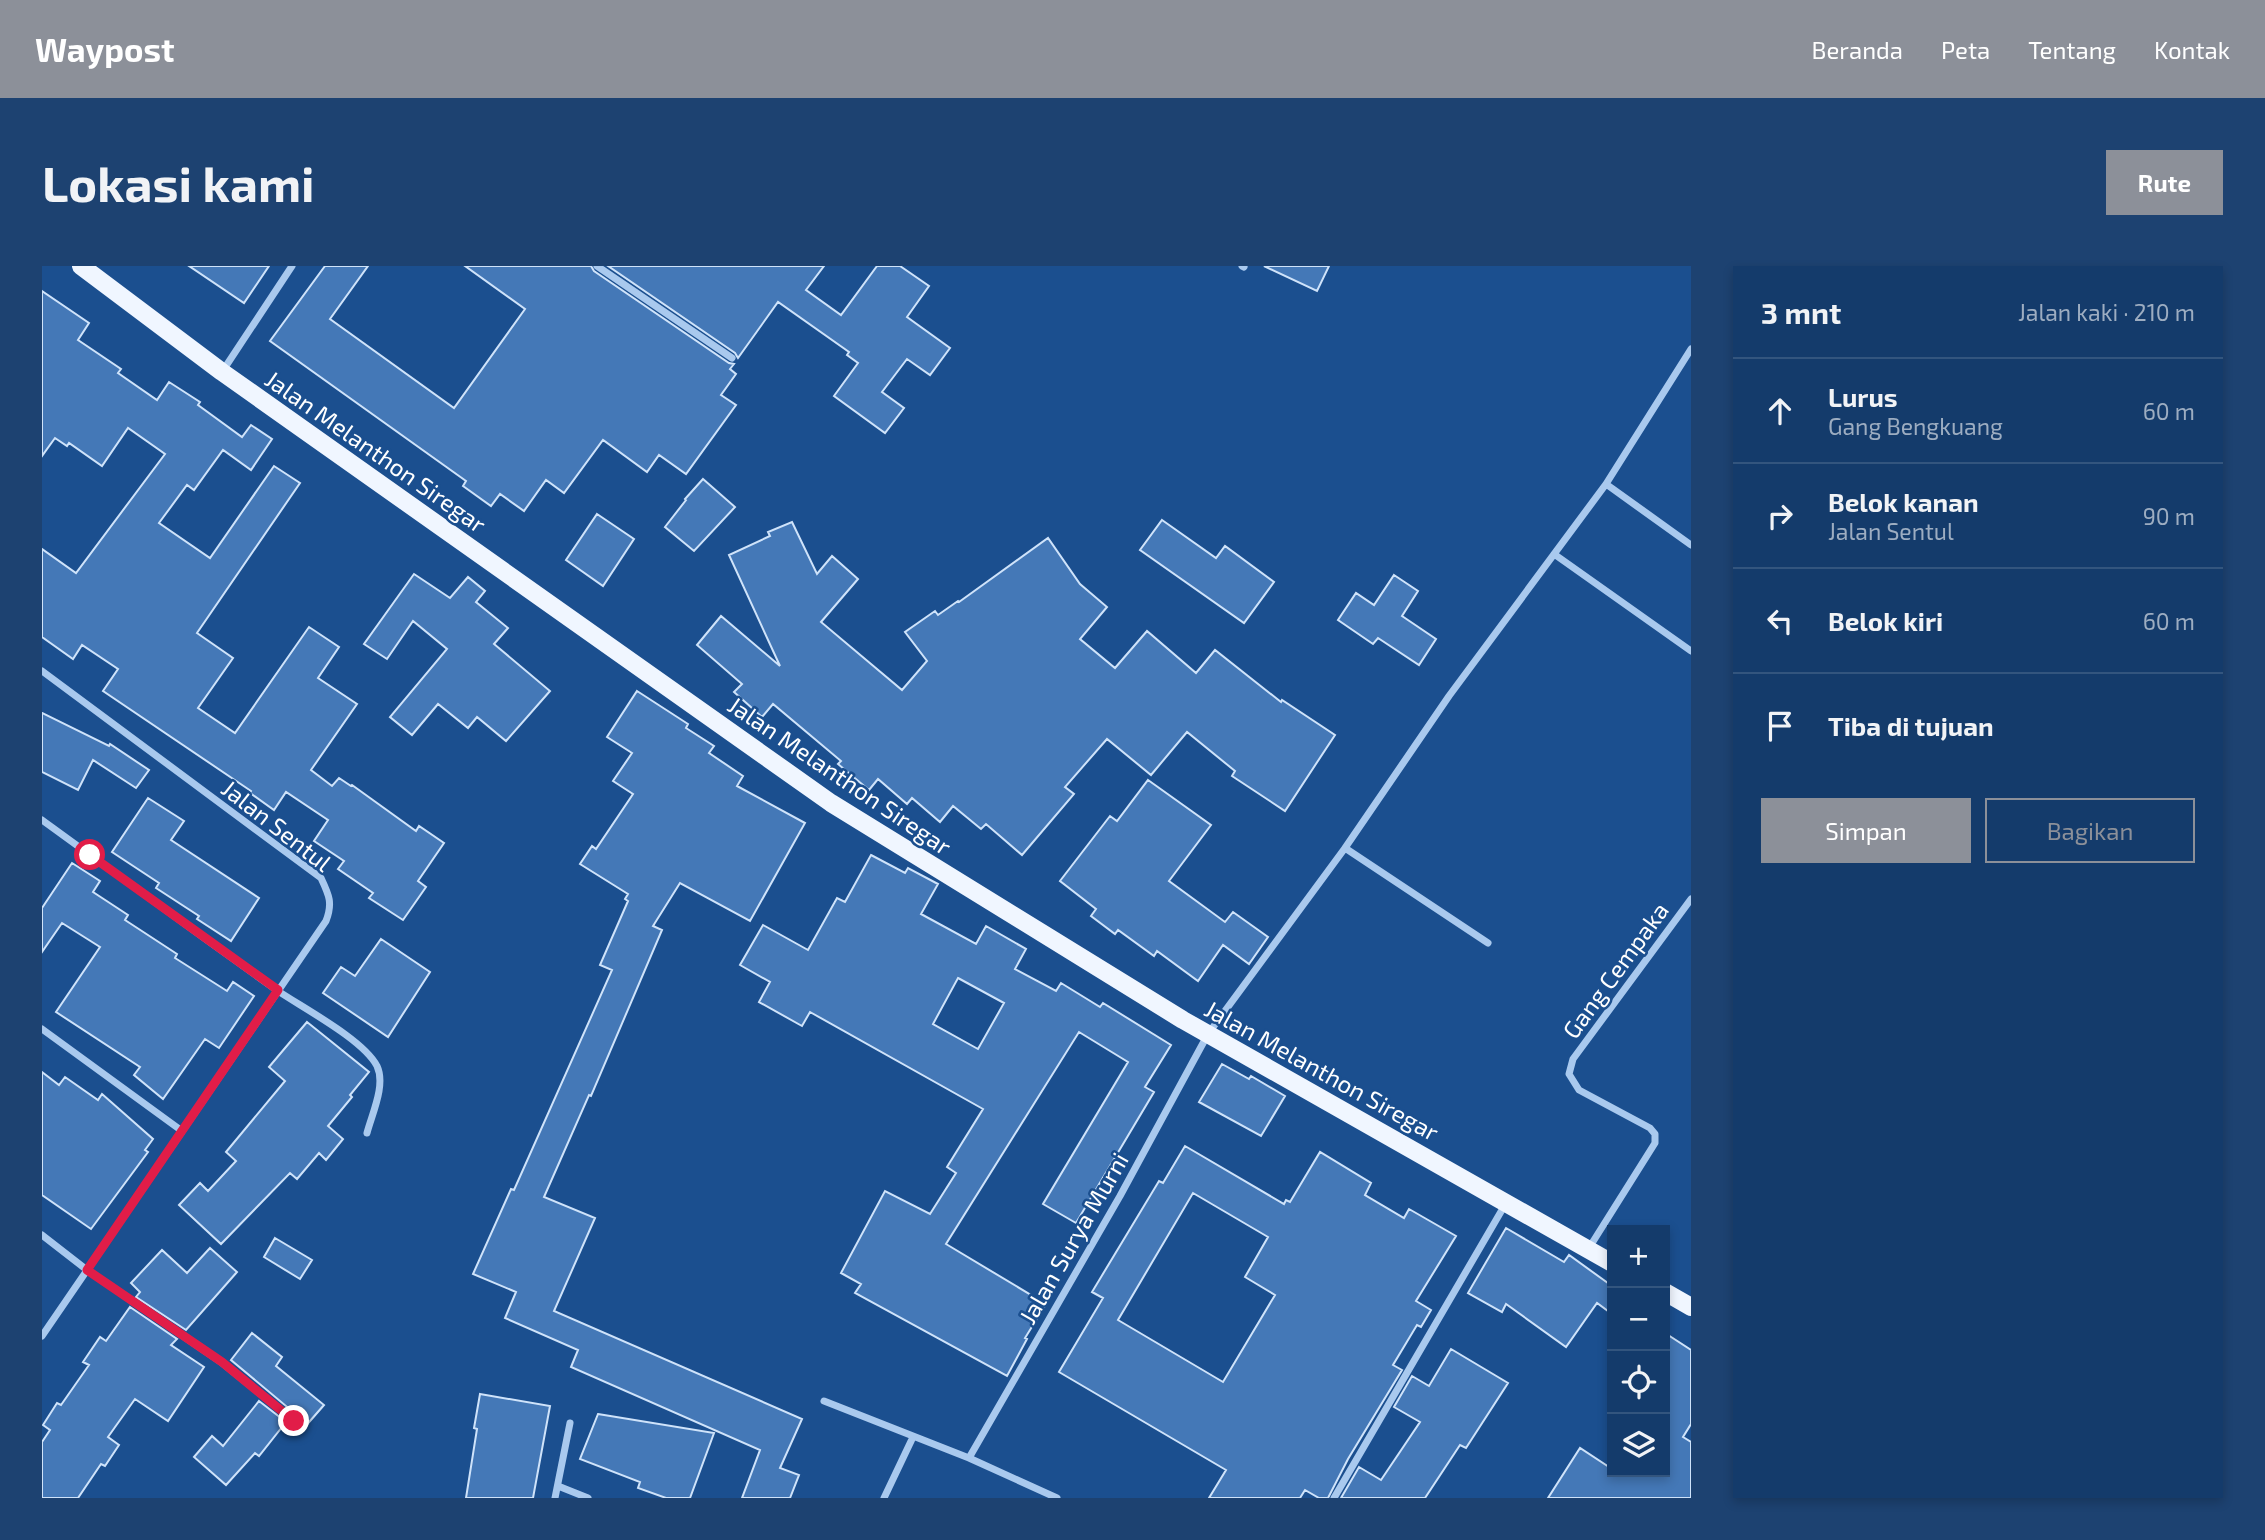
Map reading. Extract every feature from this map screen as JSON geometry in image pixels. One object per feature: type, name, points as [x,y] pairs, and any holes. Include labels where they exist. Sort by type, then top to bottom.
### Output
[{"type":"main road","name":"Jalan Melanthon Siregar","points":[[81,266],[222,372],[831,803],[1208,1034],[1607,1260]]},
{"type":"main road","points":[[1670,1295],[1691,1307]]},
{"type":"street","points":[[222,372],[292,266]]},
{"type":"street","points":[[597,266],[732,358]]},
{"type":"street","name":"Jalan Surya Murni","points":[[969,1458],[1120,1196],[1208,1034],[1345,848],[1449,696],[1606,484],[1691,349]]},
{"type":"street","points":[[1606,484],[1691,545]]},
{"type":"street","points":[[1554,554],[1691,651]]},
{"type":"street","name":"Jalan Sentul","points":[[42,671],[321,878],[330,895],[332,906],[326,921],[42,1336]]},
{"type":"street","points":[[42,820],[367,1053],[378,1067],[377,1099],[366,1133]]},
{"type":"street","points":[[1345,848],[1488,943]]},
{"type":"street","name":"Gang Cempaka","points":[[1588,1249],[1655,1143],[1655,1134],[1650,1128],[1580,1090],[1569,1074],[1573,1059],[1691,900]]},
{"type":"street","points":[[42,1029],[182,1131]]},
{"type":"street","points":[[1334,1498],[1507,1203]]},
{"type":"street","points":[[42,1236],[222,1362],[294,1421]]},
{"type":"street","points":[[824,1401],[969,1458],[1057,1498]]},
{"type":"street","points":[[555,1498],[570,1423]]},
{"type":"street","points":[[884,1498],[913,1437]]},
{"type":"street","points":[[558,1486],[588,1498]]},
{"type":"building","points":[[189,266],[269,266],[244,303]]},
{"type":"building","points":[[325,266],[368,266],[330,319],[454,408],[525,309],[465,266],[591,266],[594,271],[734,364],[730,369],[736,374],[721,395],[736,405],[686,474],[659,455],[647,472],[603,440],[564,493],[546,480],[524,511],[500,494],[491,506],[463,486],[466,481],[270,341]]},
{"type":"building","points":[[608,266],[824,266],[806,290],[841,315],[877,266],[900,266],[929,286],[907,317],[950,348],[930,375],[907,359],[882,392],[904,408],[885,433],[834,396],[858,363],[847,355],[849,352],[778,302],[738,358],[735,353]]},
{"type":"building","points":[[1264,266],[1329,266],[1317,291]]},
{"type":"building","points":[[42,291],[89,323],[78,340],[121,369],[118,373],[157,400],[169,382],[200,402],[198,405],[242,437],[251,425],[272,439],[251,470],[223,450],[194,490],[187,485],[159,523],[210,558],[274,466],[300,483],[197,633],[233,658],[198,708],[235,733],[309,627],[339,647],[318,678],[357,704],[311,770],[332,786],[339,778],[352,785],[416,831],[419,826],[444,843],[418,881],[426,887],[403,920],[369,898],[373,893],[338,869],[344,861],[314,841],[328,820],[286,792],[274,810],[250,793],[251,791],[103,691],[118,669],[82,645],[73,659],[42,637],[42,549],[76,573],[165,454],[128,428],[102,466],[69,443],[67,446],[55,438],[42,456]]},
{"type":"building","points":[[703,479],[735,507],[694,551],[665,527]]},
{"type":"building","points":[[597,514],[634,539],[603,586],[566,560]]},
{"type":"building","points":[[1162,520],[1216,558],[1225,546],[1274,582],[1244,623],[1140,550]]},
{"type":"building","points":[[792,522],[817,574],[832,556],[858,579],[821,622],[902,690],[927,661],[905,632],[935,611],[938,615],[959,602],[1048,538],[1080,584],[1107,607],[1080,639],[1115,668],[1147,631],[1196,673],[1215,650],[1281,702],[1282,700],[1335,735],[1285,811],[1232,776],[1235,771],[1187,732],[1151,775],[1107,739],[1065,787],[1074,794],[1022,855],[986,824],[981,829],[953,806],[940,822],[912,798],[907,804],[878,779],[869,790],[838,764],[841,761],[773,704],[762,717],[734,692],[742,684],[697,645],[721,616],[780,666],[729,555],[770,536],[768,532]]},
{"type":"building","points":[[414,574],[450,598],[468,577],[485,591],[476,602],[508,628],[494,644],[550,691],[506,741],[477,717],[468,728],[438,704],[412,735],[390,717],[447,649],[413,621],[387,659],[364,644]]},
{"type":"building","points":[[1394,575],[1418,591],[1402,616],[1436,639],[1419,665],[1378,638],[1373,644],[1338,620],[1356,593],[1374,605]]},
{"type":"building","points":[[637,691],[688,724],[686,728],[714,746],[709,753],[743,776],[737,786],[805,823],[750,921],[680,883],[653,926],[662,930],[591,1096],[589,1095],[544,1197],[595,1218],[554,1311],[802,1419],[780,1468],[799,1475],[790,1498],[742,1498],[760,1450],[571,1367],[578,1350],[505,1318],[516,1292],[473,1274],[511,1189],[514,1190],[612,970],[600,965],[628,901],[625,899],[628,894],[580,864],[592,846],[596,849],[633,794],[613,781],[632,753],[607,737]]},
{"type":"building","points":[[42,713],[109,746],[110,744],[149,770],[136,788],[93,760],[78,790],[42,772]]},
{"type":"building","points":[[1148,780],[1211,825],[1169,881],[1225,922],[1233,912],[1268,937],[1249,964],[1223,945],[1198,981],[1157,951],[1154,956],[1118,930],[1115,934],[1091,916],[1096,909],[1060,881],[1110,816],[1117,821]]},
{"type":"building","points":[[148,798],[184,821],[171,840],[259,898],[231,941],[156,888],[159,883],[112,852]]},
{"type":"building","points":[[871,855],[905,873],[908,868],[938,884],[921,914],[976,944],[986,926],[1026,949],[1015,969],[1056,991],[1061,983],[1100,1007],[1103,1003],[1171,1045],[1145,1087],[1154,1092],[1076,1223],[1043,1204],[1128,1062],[1079,1032],[946,1244],[1046,1304],[1025,1338],[1027,1339],[1007,1376],[855,1293],[861,1284],[841,1273],[885,1191],[930,1214],[956,1173],[947,1167],[983,1109],[810,1012],[802,1026],[759,1002],[770,982],[740,965],[763,925],[808,950],[837,898],[845,902]],"holes":[[[958,978],[1004,1003],[978,1049],[933,1024]]]},
{"type":"building","points":[[72,863],[100,881],[93,892],[128,915],[125,920],[177,954],[175,958],[227,991],[233,982],[254,996],[219,1048],[205,1039],[163,1099],[134,1075],[140,1067],[56,1012],[100,947],[62,923],[42,952],[42,908]]},
{"type":"building","points":[[381,939],[430,972],[388,1037],[323,993],[341,967],[355,976]]},
{"type":"building","points":[[307,1022],[369,1072],[328,1126],[343,1139],[326,1160],[319,1153],[297,1179],[290,1173],[221,1244],[179,1205],[200,1183],[208,1191],[236,1161],[226,1152],[285,1081],[269,1067]]},
{"type":"building","points":[[1222,1064],[1249,1079],[1251,1076],[1285,1096],[1261,1136],[1199,1102]]},
{"type":"building","points":[[42,1072],[59,1085],[65,1077],[98,1100],[102,1094],[153,1139],[145,1150],[148,1152],[91,1229],[42,1195]]},
{"type":"building","points":[[1185,1146],[1284,1204],[1286,1200],[1290,1202],[1320,1152],[1371,1183],[1365,1195],[1404,1218],[1409,1209],[1456,1236],[1416,1301],[1431,1310],[1421,1327],[1417,1325],[1393,1365],[1402,1370],[1348,1459],[1328,1498],[1319,1498],[1305,1490],[1300,1498],[1209,1498],[1226,1470],[1059,1372],[1103,1298],[1092,1292],[1159,1181],[1163,1183]],"holes":[[[1193,1193],[1268,1237],[1245,1277],[1275,1295],[1223,1382],[1118,1320]]]},
{"type":"building","points":[[1506,1228],[1564,1262],[1569,1255],[1607,1282],[1607,1310],[1597,1303],[1566,1347],[1506,1304],[1502,1312],[1468,1293]]},
{"type":"building","points":[[275,1238],[312,1260],[300,1279],[264,1257]]},
{"type":"building","points":[[210,1248],[237,1272],[186,1330],[136,1297],[140,1292],[131,1283],[162,1250],[187,1273]]},
{"type":"building","points":[[130,1307],[177,1339],[171,1345],[204,1367],[168,1421],[135,1399],[108,1437],[119,1445],[105,1466],[101,1464],[78,1498],[42,1498],[42,1442],[50,1430],[43,1425],[57,1403],[61,1405],[89,1365],[83,1362],[100,1337],[106,1341]]},
{"type":"building","points":[[252,1333],[282,1357],[276,1366],[324,1405],[303,1429],[298,1425],[298,1416],[231,1360]]},
{"type":"building","points":[[1670,1336],[1691,1350],[1691,1424],[1683,1437],[1691,1442],[1691,1498],[1548,1498],[1580,1448],[1607,1466],[1607,1477],[1670,1477]]},
{"type":"building","points":[[1451,1349],[1508,1383],[1466,1448],[1460,1445],[1425,1498],[1341,1498],[1359,1467],[1381,1480],[1420,1422],[1394,1407],[1412,1376],[1429,1386]]},
{"type":"building","points":[[480,1394],[550,1406],[533,1498],[466,1498]]},
{"type":"building","points":[[259,1401],[286,1422],[259,1456],[255,1453],[226,1485],[194,1457],[212,1436],[223,1446]]},
{"type":"building","points":[[598,1414],[714,1433],[690,1498],[666,1498],[638,1488],[640,1482],[580,1459]]},
{"type":"route","points":[[90,855],[278,990],[87,1270],[222,1362],[294,1421]]}]
